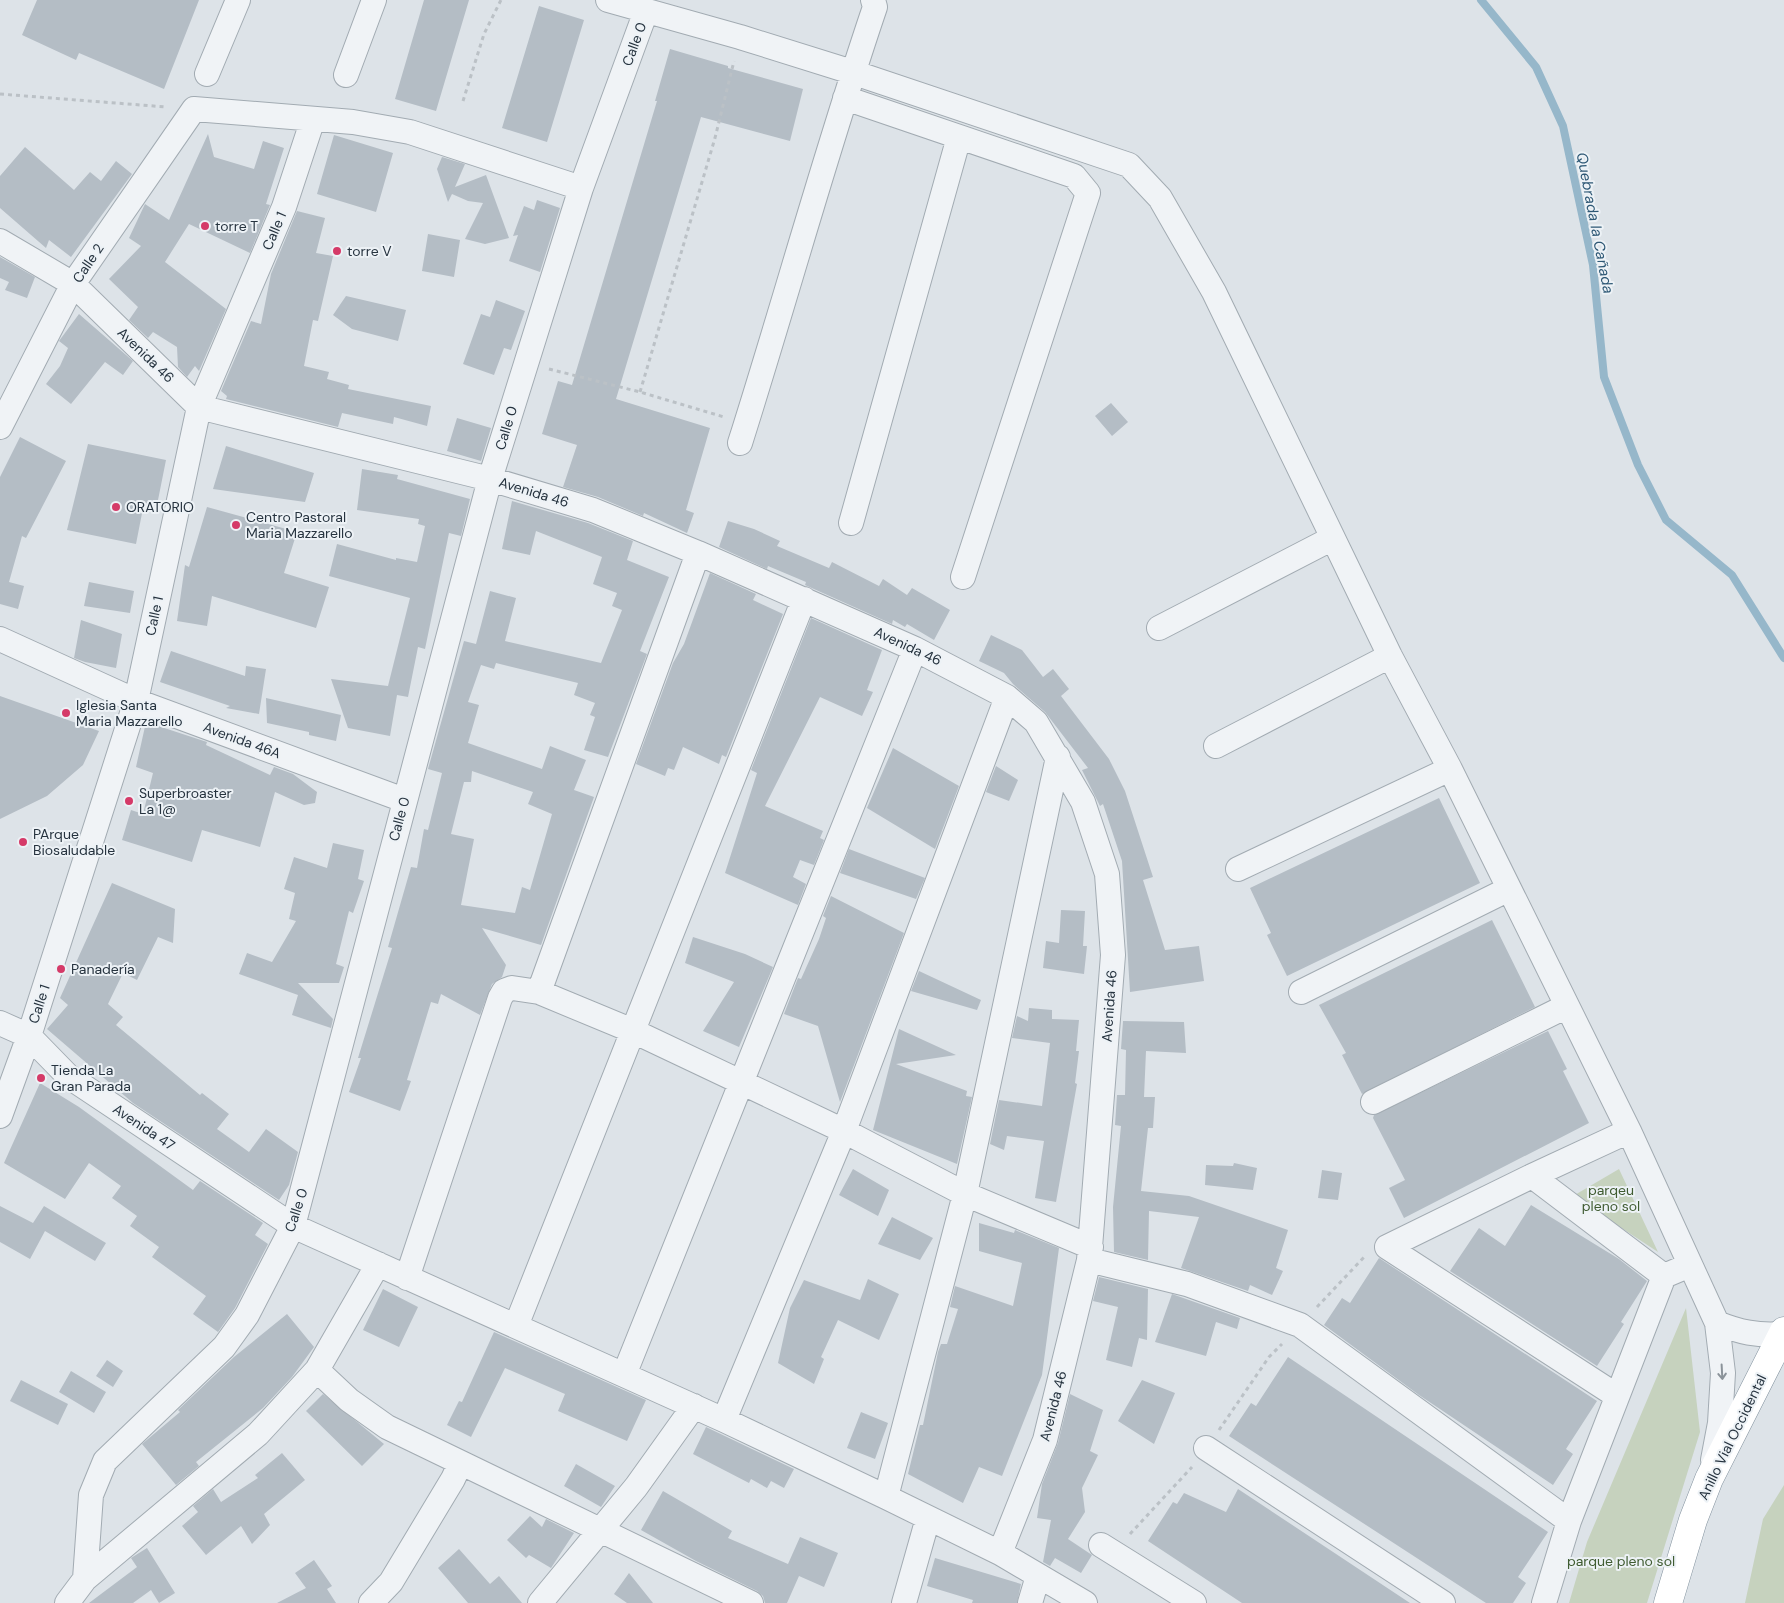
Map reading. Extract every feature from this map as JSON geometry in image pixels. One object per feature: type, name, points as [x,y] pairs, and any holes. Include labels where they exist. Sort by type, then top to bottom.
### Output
[{"type":"highway","name":"Anillo Vial Occidental","points":[[1668,1603],[1693,1520],[1709,1479],[1783,1333]]},
{"type":"street","points":[[207,74],[238,0]]},
{"type":"street","points":[[346,75],[374,0]]},
{"type":"street","points":[[608,0],[740,37],[852,72],[1129,165],[1160,198],[1214,292],[1390,656],[1450,769],[1629,1131],[1717,1324],[1722,1383],[1720,1423],[1709,1479]]},
{"type":"street","points":[[743,433],[852,72],[875,7],[873,0]]},
{"type":"street","name":"Calle 0","points":[[85,1579],[90,1495],[105,1462],[224,1347],[247,1316],[293,1226],[490,479],[581,188],[646,11]]},
{"type":"street","points":[[844,98],[1074,176],[1088,193],[963,576]]},
{"type":"street","points":[[194,109],[353,122],[410,132],[581,188]]},
{"type":"street","name":"Calle 2","points":[[0,427],[73,284],[194,109]]},
{"type":"street","name":"Calle 1","points":[[0,1116],[29,1036],[136,701],[199,407],[284,207],[314,119]]},
{"type":"street","points":[[851,523],[959,137]]},
{"type":"street","name":"Avenida 46","points":[[0,240],[73,284],[199,407],[490,479],[593,510],[698,553],[915,649],[1007,697],[1036,722],[1083,802],[1107,874],[1113,955],[1090,1254],[1044,1440],[1000,1553]]},
{"type":"street","points":[[1159,628],[1333,538]]},
{"type":"street","points":[[539,992],[698,553]]},
{"type":"street","points":[[516,1326],[804,599]]},
{"type":"street","name":"Avenida 46A","points":[[0,638],[136,701],[404,800]]},
{"type":"street","points":[[624,1374],[915,649]]},
{"type":"street","points":[[1216,746],[1390,656]]},
{"type":"street","points":[[724,1420],[844,1131],[1007,697]]},
{"type":"street","points":[[886,1497],[965,1194],[1058,757]]},
{"type":"street","points":[[1238,869],[1450,769]]},
{"type":"street","points":[[1301,992],[1509,889]]},
{"type":"street","points":[[407,1278],[500,998],[504,991],[512,988],[539,992],[633,1031],[844,1131],[965,1194],[1090,1254],[1187,1284],[1300,1325],[1570,1521]]},
{"type":"street","points":[[1373,1102],[1567,1006]]},
{"type":"street","name":"Avenida 47","points":[[0,1023],[29,1036],[68,1076],[293,1226],[624,1374],[886,1497],[1000,1553],[1085,1603]]},
{"type":"street","points":[[1387,1247],[1629,1131]]},
{"type":"street","points":[[1532,1176],[1664,1276]]},
{"type":"street","points":[[1387,1247],[1617,1396]]},
{"type":"street","points":[[67,1603],[85,1579],[258,1434],[317,1370],[378,1264]]},
{"type":"street","points":[[1544,1603],[1570,1521],[1664,1276],[1690,1265]]},
{"type":"street","points":[[1717,1324],[1739,1332],[1760,1335],[1783,1333]]},
{"type":"street","points":[[317,1370],[349,1400],[387,1427],[460,1464],[601,1530],[719,1596],[751,1603]]},
{"type":"street","points":[[540,1603],[636,1487],[694,1406]]},
{"type":"street","points":[[1206,1448],[1443,1603]]},
{"type":"street","points":[[371,1603],[391,1582],[453,1479],[460,1464]]},
{"type":"street","points":[[904,1603],[928,1518]]},
{"type":"street","points":[[1107,1549],[1194,1603]]},
{"type":"street","points":[[1030,1603],[1038,1576]]},
{"type":"path","points":[[463,101],[484,34],[501,0]]},
{"type":"path","points":[[640,392],[715,138],[740,37]]},
{"type":"path","points":[[0,94],[194,109]]},
{"type":"path","points":[[526,363],[640,392],[743,433]]},
{"type":"path","points":[[1107,1549],[1192,1467],[1269,1358],[1365,1255],[1387,1247]]},
{"type":"green space","name":"parqeu pleno sol","points":[[1619,1169],[1658,1252],[1573,1196]]},
{"type":"green space","name":"parque pleno sol","points":[[1686,1308],[1700,1432],[1647,1603],[1569,1603],[1587,1542]]},
{"type":"green space","points":[[1784,1485],[1784,1603],[1745,1603],[1763,1519]]},
{"type":"building","points":[[37,0],[199,0],[164,89],[79,53],[76,60],[22,35]]},
{"type":"building","points":[[424,0],[469,0],[436,111],[395,99]]},
{"type":"building","points":[[539,6],[584,20],[547,142],[502,128]]},
{"type":"building","points":[[670,49],[803,89],[790,141],[701,117],[616,399],[710,428],[686,510],[694,513],[687,533],[644,513],[643,516],[598,497],[563,487],[577,445],[542,434],[558,381],[572,385],[657,101],[655,101]]},
{"type":"building","points":[[208,134],[214,157],[254,169],[263,141],[284,148],[266,204],[270,205],[250,253],[189,224],[165,262],[226,309],[199,371],[195,366],[187,377],[178,367],[177,347],[153,332],[148,338],[129,320],[138,307],[109,279],[141,246],[129,238],[145,204],[169,220]]},
{"type":"building","points":[[334,135],[393,153],[376,212],[317,194]]},
{"type":"building","points":[[25,147],[74,190],[90,172],[101,181],[116,161],[132,174],[71,257],[49,240],[46,248],[0,208],[0,176]]},
{"type":"building","points":[[442,157],[465,164],[455,187],[486,175],[509,238],[485,244],[465,239],[483,203],[468,201],[452,194],[448,202],[437,169]]},
{"type":"building","points":[[537,200],[560,208],[540,272],[509,261],[518,235],[513,236],[524,206],[534,210]]},
{"type":"building","points":[[297,211],[325,218],[316,253],[333,256],[318,321],[313,320],[304,366],[329,372],[327,379],[349,385],[348,389],[431,406],[427,426],[394,417],[393,424],[342,413],[338,427],[226,399],[227,396],[221,391],[251,321],[261,324],[271,274]]},
{"type":"building","points":[[428,234],[460,240],[454,277],[422,271]]},
{"type":"building","points":[[0,257],[35,277],[27,298],[5,290],[9,282],[0,278]]},
{"type":"building","points":[[346,296],[406,310],[398,341],[352,329],[333,315]]},
{"type":"building","points":[[496,300],[525,311],[511,350],[504,348],[494,375],[463,364],[481,314],[490,317]]},
{"type":"building","points":[[79,314],[133,361],[123,375],[105,362],[71,404],[46,384],[60,366],[68,348],[59,341]]},
{"type":"building","points":[[1111,403],[1128,422],[1112,436],[1095,416]]},
{"type":"building","points":[[457,418],[491,428],[481,461],[447,451]]},
{"type":"building","points":[[20,437],[66,461],[26,538],[22,536],[9,582],[24,586],[18,609],[0,604],[0,477]]},
{"type":"building","points":[[88,444],[166,460],[157,505],[144,503],[136,544],[67,530]]},
{"type":"building","points":[[226,446],[314,473],[305,502],[213,489]]},
{"type":"building","points":[[362,469],[398,475],[397,479],[470,499],[461,536],[449,533],[425,649],[418,647],[408,697],[397,695],[390,736],[348,728],[331,679],[388,686],[410,598],[329,576],[337,544],[396,560],[396,558],[417,562],[425,526],[418,524],[419,519],[357,510]]},
{"type":"building","points":[[512,501],[588,523],[633,541],[627,560],[669,577],[640,651],[647,654],[608,757],[584,750],[595,717],[590,715],[595,703],[574,695],[578,683],[496,663],[494,669],[481,665],[468,702],[479,705],[468,743],[542,769],[550,746],[586,760],[574,790],[594,797],[541,945],[482,928],[506,965],[502,977],[492,984],[480,1015],[441,994],[438,1004],[431,1002],[407,1080],[411,1081],[400,1111],[349,1092],[361,1058],[358,1058],[392,948],[388,947],[411,867],[417,868],[424,829],[428,830],[442,773],[428,769],[464,641],[476,644],[490,591],[516,598],[505,641],[601,663],[622,610],[612,606],[617,593],[593,584],[602,557],[536,531],[530,555],[502,549]],"holes":[[[472,771],[533,792],[528,804],[552,814],[530,890],[522,887],[515,913],[461,905],[474,839],[451,834],[464,782],[471,782]]]},
{"type":"building","points":[[207,507],[297,532],[284,573],[329,587],[316,628],[212,596],[207,626],[177,621],[185,565],[189,567]]},
{"type":"building","points":[[728,521],[754,529],[780,541],[777,546],[829,568],[832,562],[879,586],[883,579],[907,595],[912,588],[950,610],[934,640],[907,624],[905,627],[893,620],[892,624],[805,585],[806,582],[768,566],[767,569],[719,547]]},
{"type":"building","points":[[710,573],[756,594],[753,600],[783,614],[726,757],[722,755],[719,764],[683,747],[674,770],[668,768],[665,776],[636,764],[673,663],[684,644]]},
{"type":"building","points":[[89,582],[134,591],[130,613],[84,606]]},
{"type":"building","points":[[811,618],[882,650],[867,690],[873,692],[862,716],[820,697],[765,806],[823,831],[820,838],[824,840],[814,865],[800,860],[793,877],[806,884],[798,905],[725,873],[757,773],[751,770]]},
{"type":"building","points":[[81,620],[122,634],[116,668],[74,658]]},
{"type":"building","points":[[991,635],[1022,650],[1043,677],[1053,669],[1069,689],[1061,696],[1109,759],[1125,791],[1153,877],[1143,880],[1165,950],[1199,946],[1204,981],[1130,992],[1122,861],[1103,804],[1100,806],[1082,770],[1088,768],[1045,712],[1013,684],[1004,673],[979,661]]},
{"type":"building","points":[[171,651],[245,676],[246,666],[266,669],[259,714],[226,708],[230,706],[160,682]]},
{"type":"building","points":[[0,696],[99,731],[83,765],[47,796],[0,819]]},
{"type":"building","points":[[266,698],[341,715],[336,741],[309,735],[309,732],[267,723]]},
{"type":"building","points":[[146,722],[207,742],[206,745],[270,775],[274,767],[293,774],[317,792],[315,803],[304,805],[275,792],[260,847],[202,830],[192,862],[122,840],[131,810],[143,814],[153,773],[136,767]]},
{"type":"building","points":[[893,748],[959,786],[935,849],[867,808]]},
{"type":"building","points":[[996,766],[1018,780],[1009,801],[986,792]]},
{"type":"building","points":[[1439,798],[1480,883],[1287,976],[1267,935],[1271,933],[1250,888]]},
{"type":"building","points":[[333,843],[364,850],[358,879],[364,881],[353,913],[349,911],[336,964],[344,967],[339,983],[298,983],[333,1019],[331,1028],[292,1015],[298,995],[239,974],[247,953],[272,962],[296,921],[289,919],[295,893],[284,889],[294,857],[327,868]]},
{"type":"building","points":[[849,849],[925,878],[916,899],[840,873]]},
{"type":"building","points":[[112,883],[175,909],[173,943],[158,937],[137,980],[123,973],[108,1004],[123,1017],[116,1025],[200,1095],[202,1093],[229,1114],[217,1129],[249,1152],[266,1129],[298,1152],[289,1185],[279,1200],[133,1103],[47,1029],[68,1005],[60,998]]},
{"type":"building","points":[[831,896],[904,933],[840,1102],[818,1026],[784,1014],[798,978],[801,979],[819,939],[826,918],[823,916]]},
{"type":"building","points":[[1061,910],[1085,911],[1083,946],[1087,946],[1084,974],[1043,968],[1046,941],[1059,943]]},
{"type":"building","points":[[1492,920],[1535,1007],[1362,1094],[1342,1055],[1346,1053],[1319,1005]]},
{"type":"building","points":[[693,937],[745,954],[773,967],[739,1047],[703,1031],[734,982],[685,963]]},
{"type":"building","points":[[919,971],[981,1000],[977,1010],[911,991]]},
{"type":"building","points":[[1029,1008],[1052,1010],[1052,1019],[1079,1020],[1076,1051],[1079,1051],[1075,1083],[1077,1084],[1056,1202],[1035,1198],[1044,1141],[1007,1136],[1004,1150],[990,1144],[999,1100],[1042,1106],[1050,1043],[1012,1038],[1017,1016],[1028,1021]]},
{"type":"building","points":[[1123,1021],[1184,1022],[1186,1053],[1146,1051],[1144,1097],[1155,1097],[1153,1128],[1148,1128],[1141,1191],[1189,1196],[1288,1230],[1276,1268],[1283,1271],[1272,1295],[1250,1285],[1248,1291],[1181,1268],[1199,1217],[1149,1211],[1148,1260],[1114,1252],[1113,1207],[1121,1126],[1115,1125],[1117,1095],[1125,1095],[1126,1050],[1121,1049]]},
{"type":"building","points":[[899,1029],[956,1055],[896,1064],[967,1091],[966,1096],[972,1097],[957,1164],[873,1130]]},
{"type":"building","points":[[1548,1031],[1567,1069],[1563,1071],[1589,1123],[1404,1218],[1389,1188],[1405,1180],[1373,1118],[1374,1115]]},
{"type":"building","points":[[40,1083],[79,1107],[193,1190],[200,1181],[263,1223],[255,1235],[268,1244],[235,1308],[218,1332],[193,1314],[206,1296],[152,1257],[159,1247],[130,1226],[137,1216],[112,1198],[121,1186],[89,1163],[65,1199],[4,1163]]},
{"type":"building","points":[[1234,1163],[1257,1168],[1253,1190],[1205,1185],[1206,1165],[1233,1166]]},
{"type":"building","points":[[853,1169],[889,1190],[878,1216],[839,1195]]},
{"type":"building","points":[[1322,1170],[1342,1173],[1338,1200],[1318,1198]]},
{"type":"building","points":[[1531,1205],[1619,1259],[1647,1281],[1621,1322],[1624,1324],[1597,1366],[1450,1271],[1479,1228],[1505,1246]]},
{"type":"building","points":[[0,1206],[33,1223],[44,1206],[106,1243],[95,1261],[45,1231],[30,1259],[0,1242]]},
{"type":"building","points":[[892,1217],[933,1238],[920,1260],[878,1244]]},
{"type":"building","points":[[979,1223],[1014,1233],[1015,1230],[1059,1248],[1042,1375],[1002,1476],[979,1467],[963,1503],[908,1474],[920,1425],[923,1425],[938,1352],[941,1344],[947,1344],[958,1309],[950,1307],[955,1286],[1013,1306],[1022,1263],[979,1251]]},
{"type":"building","points":[[1379,1258],[1597,1401],[1566,1449],[1573,1454],[1553,1485],[1419,1395],[1324,1325],[1342,1298],[1350,1303]]},
{"type":"building","points":[[1099,1277],[1148,1289],[1147,1340],[1139,1338],[1132,1367],[1106,1360],[1118,1307],[1093,1301]]},
{"type":"building","points":[[868,1279],[899,1294],[879,1340],[838,1320],[821,1357],[824,1359],[814,1384],[778,1363],[790,1308],[804,1280],[860,1300]]},
{"type":"building","points":[[383,1289],[418,1307],[399,1347],[363,1330]]},
{"type":"building","points":[[1172,1294],[1240,1318],[1237,1329],[1216,1322],[1206,1356],[1155,1342]]},
{"type":"building","points":[[287,1314],[314,1347],[292,1377],[263,1408],[196,1462],[199,1466],[176,1485],[142,1444],[180,1412],[178,1410],[234,1357]]},
{"type":"building","points":[[494,1332],[646,1400],[627,1441],[558,1411],[565,1394],[505,1368],[471,1437],[447,1425],[459,1401],[462,1402]]},
{"type":"building","points":[[1288,1357],[1548,1532],[1518,1577],[1526,1583],[1513,1603],[1486,1603],[1229,1436],[1251,1403],[1256,1406]]},
{"type":"building","points":[[107,1360],[123,1371],[113,1387],[96,1376]]},
{"type":"building","points":[[71,1371],[106,1392],[94,1413],[59,1392]]},
{"type":"building","points":[[21,1380],[68,1404],[58,1425],[10,1401]]},
{"type":"building","points":[[1142,1380],[1175,1393],[1154,1444],[1118,1421]]},
{"type":"building","points":[[323,1394],[384,1444],[362,1466],[306,1411]]},
{"type":"building","points":[[1070,1394],[1103,1410],[1090,1451],[1098,1455],[1082,1488],[1085,1512],[1068,1539],[1092,1555],[1081,1573],[1055,1558],[1050,1566],[1043,1562],[1051,1520],[1037,1518],[1042,1484],[1058,1443]]},
{"type":"building","points":[[861,1412],[888,1423],[875,1459],[847,1448]]},
{"type":"building","points":[[706,1427],[794,1469],[784,1488],[771,1481],[767,1488],[751,1479],[749,1483],[693,1454]]},
{"type":"building","points":[[282,1453],[305,1480],[264,1514],[270,1525],[252,1544],[241,1526],[206,1555],[182,1526],[198,1512],[193,1506],[213,1489],[221,1502],[258,1478],[255,1475]]},
{"type":"building","points":[[576,1464],[615,1486],[601,1507],[564,1486]]},
{"type":"building","points":[[1238,1489],[1410,1603],[1242,1603],[1148,1541],[1173,1502],[1177,1504],[1184,1493],[1226,1512]]},
{"type":"building","points":[[663,1491],[732,1531],[728,1538],[788,1564],[800,1537],[838,1553],[824,1587],[799,1576],[787,1603],[765,1603],[763,1596],[757,1591],[696,1561],[641,1530]]},
{"type":"building","points":[[530,1516],[542,1527],[546,1519],[574,1533],[551,1568],[529,1555],[526,1558],[507,1540]]},
{"type":"building","points":[[147,1548],[175,1593],[159,1603],[151,1590],[133,1603],[89,1603],[137,1567],[131,1558]]},
{"type":"building","points":[[459,1549],[490,1584],[499,1576],[522,1603],[468,1603],[438,1568]]},
{"type":"building","points":[[935,1558],[1021,1584],[1017,1603],[972,1603],[973,1600],[927,1586]]},
{"type":"building","points":[[314,1560],[332,1586],[327,1589],[336,1603],[277,1603],[306,1588],[295,1573]]},
{"type":"building","points":[[629,1573],[653,1603],[627,1603],[614,1594]]},
{"type":"waterway","name":"Quebrada la Cañada","points":[[1481,0],[1536,67],[1563,126],[1593,265],[1604,377],[1638,465],[1666,520],[1732,575],[1784,658]]},
{"type":"place","name":"torre T","points":[[205,226]]},
{"type":"place","name":"torre V","points":[[337,251]]},
{"type":"place","name":"ORATORIO","points":[[116,507]]},
{"type":"place","name":"Centro Pastoral Maria Mazzarello","points":[[236,525]]},
{"type":"place","name":"Iglesia Santa Maria Mazzarello","points":[[66,713]]},
{"type":"place","name":"Superbroaster La 1@","points":[[129,801]]},
{"type":"place","name":"PArque Biosaludable","points":[[23,842]]},
{"type":"place","name":"Panadería","points":[[61,969]]},
{"type":"place","name":"Tienda La Gran Parada","points":[[41,1078]]}]
